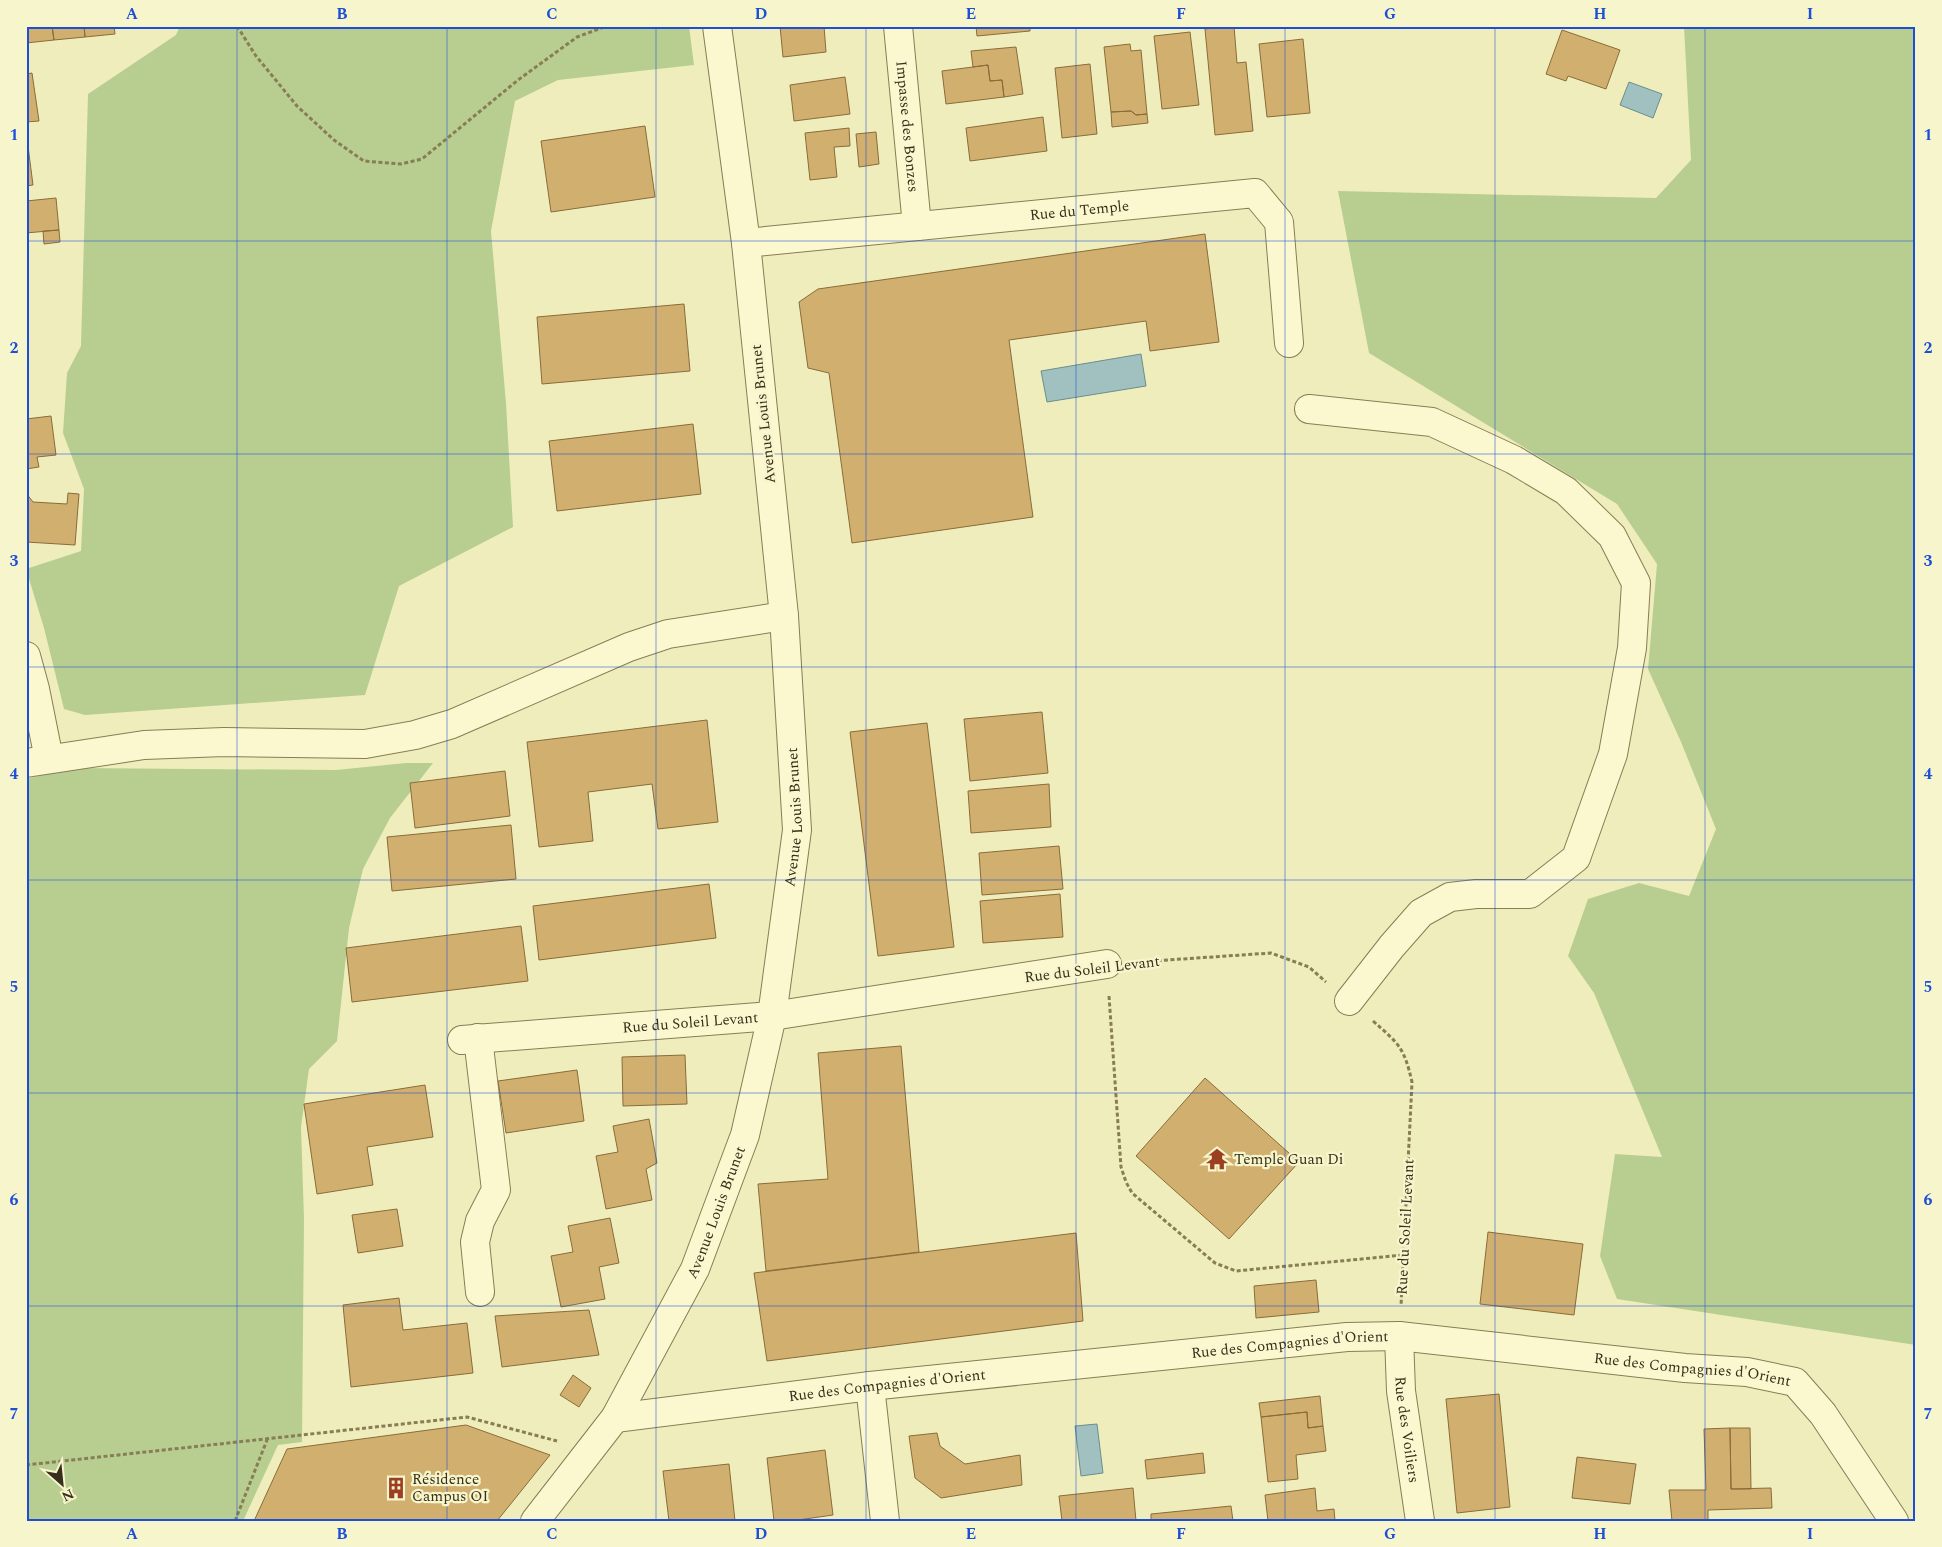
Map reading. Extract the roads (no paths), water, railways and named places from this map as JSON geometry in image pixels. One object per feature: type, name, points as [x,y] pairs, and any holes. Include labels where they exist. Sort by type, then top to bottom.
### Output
[{"type":"street","name":"Avenue Louis Brunet","points":[[535,1521],[615,1418],[696,1269],[745,1135],[772,1016],[797,830],[784,616],[746,243],[718,26]]},
{"type":"street","name":"Impasse des Bonzes","points":[[898,26],[917,226]]},
{"type":"street","name":"Rue du Temple","points":[[746,243],[1255,193],[1279,222],[1289,342]]},
{"type":"street","points":[[1309,408],[1432,422],[1514,460],[1566,491],[1612,536],[1636,583],[1632,648],[1613,754],[1576,858],[1530,894],[1476,894],[1450,897],[1421,913],[1349,1001]]},
{"type":"street","points":[[26,656],[35,689],[38,761],[144,744],[224,742],[365,744],[415,735],[452,724],[629,647],[660,636],[784,616]]},
{"type":"street","name":"Rue du Soleil Levant","points":[[480,1292],[475,1242],[480,1221],[496,1190],[470,1039],[772,1016],[1107,964]]},
{"type":"street","name":"Rue des Compagnies d'Orient","points":[[615,1418],[870,1386],[1347,1338],[1399,1336],[1685,1368],[1747,1372],[1795,1382],[1823,1414],[1894,1521]]},
{"type":"street","name":"Rue des Voiliers","points":[[1399,1336],[1401,1391],[1420,1521]]},
{"type":"street","points":[[870,1386],[885,1521]]},
{"type":"water","points":[[1629,82],[1662,94],[1653,118],[1620,105]]},
{"type":"water","points":[[1141,354],[1146,386],[1047,402],[1041,371]]},
{"type":"water","points":[[1097,1424],[1103,1473],[1081,1476],[1075,1426]]},
{"type":"place","name":"Temple Guan Di","points":[[1217,1159]]},
{"type":"place","name":"Résidence Campus OI","points":[[396,1488]]}]
